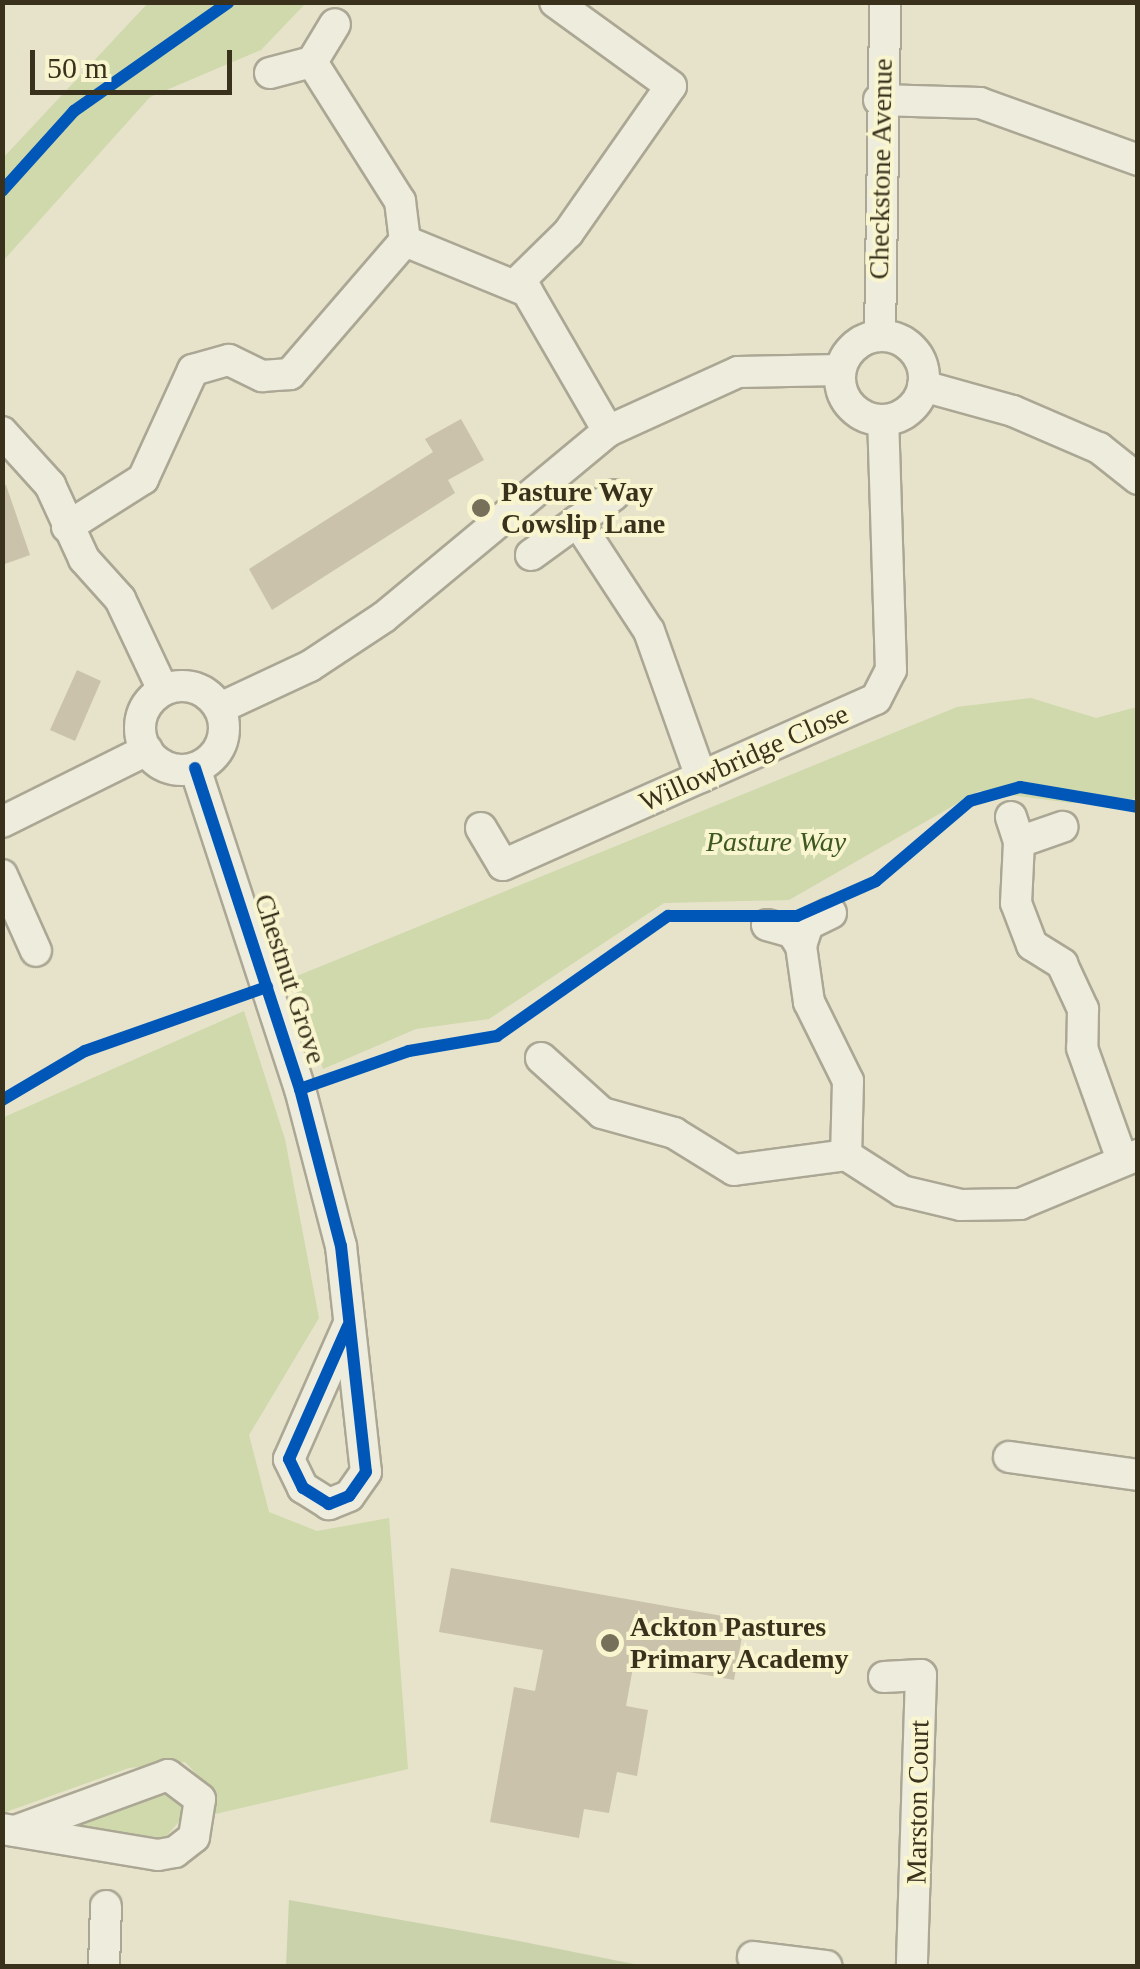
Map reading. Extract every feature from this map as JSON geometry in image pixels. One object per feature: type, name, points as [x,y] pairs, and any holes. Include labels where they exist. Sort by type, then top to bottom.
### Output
[{"type":"street","points":[[515,285],[568,233],[683,95],[554,2]]},
{"type":"street","name":"Checkstone Avenue","points":[[880,336],[879,100],[886,2]]},
{"type":"street","points":[[270,73],[312,62],[335,24]]},
{"type":"street","points":[[67,527],[143,479],[193,370],[229,360],[262,376],[290,374],[405,240],[400,201],[312,62]]},
{"type":"street","points":[[879,100],[980,103],[1138,160]]},
{"type":"street","points":[[405,240],[515,285],[549,321],[608,431]]},
{"type":"street","points":[[880,336],[914,350],[923,386],[913,406],[883,420],[849,406],[840,370],[854,346],[880,336]]},
{"type":"street","points":[[220,708],[310,666],[384,617],[608,431],[738,372],[840,370]]},
{"type":"street","points":[[923,386],[1013,410],[1099,448],[1138,479]]},
{"type":"street","name":"Willowbridge Close","points":[[480,828],[503,864],[842,718],[876,698],[891,670],[883,420]]},
{"type":"street","points":[[2,432],[50,485],[84,559],[120,599],[163,690]]},
{"type":"street","points":[[531,555],[614,495]]},
{"type":"street","points":[[577,521],[649,631],[701,777]]},
{"type":"street","points":[[163,690],[201,690],[220,708],[222,741],[194,768],[166,768],[147,750],[144,712],[163,690]]},
{"type":"street","points":[[2,822],[147,750]]},
{"type":"street","name":"Chestnut Grove","points":[[194,768],[300,1089],[341,1246],[366,1472],[349,1496],[329,1504],[303,1488],[289,1459],[348,1326]]},
{"type":"street","points":[[541,1058],[602,1114],[674,1133],[734,1170],[846,1155],[902,1191],[961,1205],[1020,1204],[1130,1158],[1082,1048],[1083,1009],[1062,964],[1032,946],[1016,903],[1015,830],[1062,827]]},
{"type":"street","points":[[2,875],[21,937]]},
{"type":"street","points":[[801,946],[808,924],[832,913]]},
{"type":"street","points":[[767,925],[792,932],[801,946],[809,1002],[848,1081],[846,1155]]},
{"type":"street","points":[[1003,1454],[1138,1475]]},
{"type":"street","name":"Marston Court","points":[[884,1677],[921,1674],[912,1966]]},
{"type":"street","points":[[168,1775],[200,1799],[194,1837],[175,1852],[9,1830],[168,1775]]},
{"type":"street","points":[[104,1966],[106,1906]]},
{"type":"street","points":[[753,1958],[826,1966]]},
{"type":"green space","points":[[148,3],[306,3],[261,50],[150,97],[3,261],[3,158]]},
{"type":"green space","name":"Pasture Way","points":[[1031,698],[1096,718],[1137,707],[1137,799],[1071,803],[979,791],[789,900],[664,903],[489,1019],[416,1029],[323,1069],[292,978],[957,707]]},
{"type":"green space","points":[[244,1011],[285,1139],[319,1318],[249,1435],[269,1512],[317,1531],[389,1518],[408,1769],[211,1815],[206,1784],[185,1762],[129,1768],[3,1813],[2,1118]]},
{"type":"green space","points":[[158,1787],[183,1801],[185,1815],[162,1841],[62,1824]]},
{"type":"green space","points":[[289,1900],[514,1940],[644,1966],[286,1966]]},
{"type":"building","points":[[461,419],[484,460],[448,480],[455,493],[272,610],[249,569],[433,452],[425,439]]},
{"type":"building","points":[[6,485],[30,555],[2,565],[2,486]]},
{"type":"building","points":[[77,670],[101,681],[75,741],[50,730]]},
{"type":"building","points":[[451,1568],[745,1620],[734,1680],[634,1662],[626,1706],[648,1710],[637,1776],[617,1772],[609,1813],[584,1809],[579,1838],[490,1822],[514,1687],[535,1691],[543,1650],[439,1632]]},
{"type":"cycle path","points":[[2,191],[74,111],[229,2]]},
{"type":"cycle path","points":[[195,768],[300,1089],[341,1246],[366,1472],[349,1496],[329,1504],[303,1488],[289,1459],[348,1326]]},
{"type":"cycle path","points":[[300,1089],[409,1051],[497,1036],[668,916],[797,916],[876,881],[970,801],[1020,787],[1138,807]]},
{"type":"cycle path","points":[[2,1100],[85,1051],[267,987]]},
{"type":"place","name":"Pasture Way Cowslip Lane","points":[[481,508]]},
{"type":"place","name":"Ackton Pastures Primary Academy","points":[[610,1643]]}]
